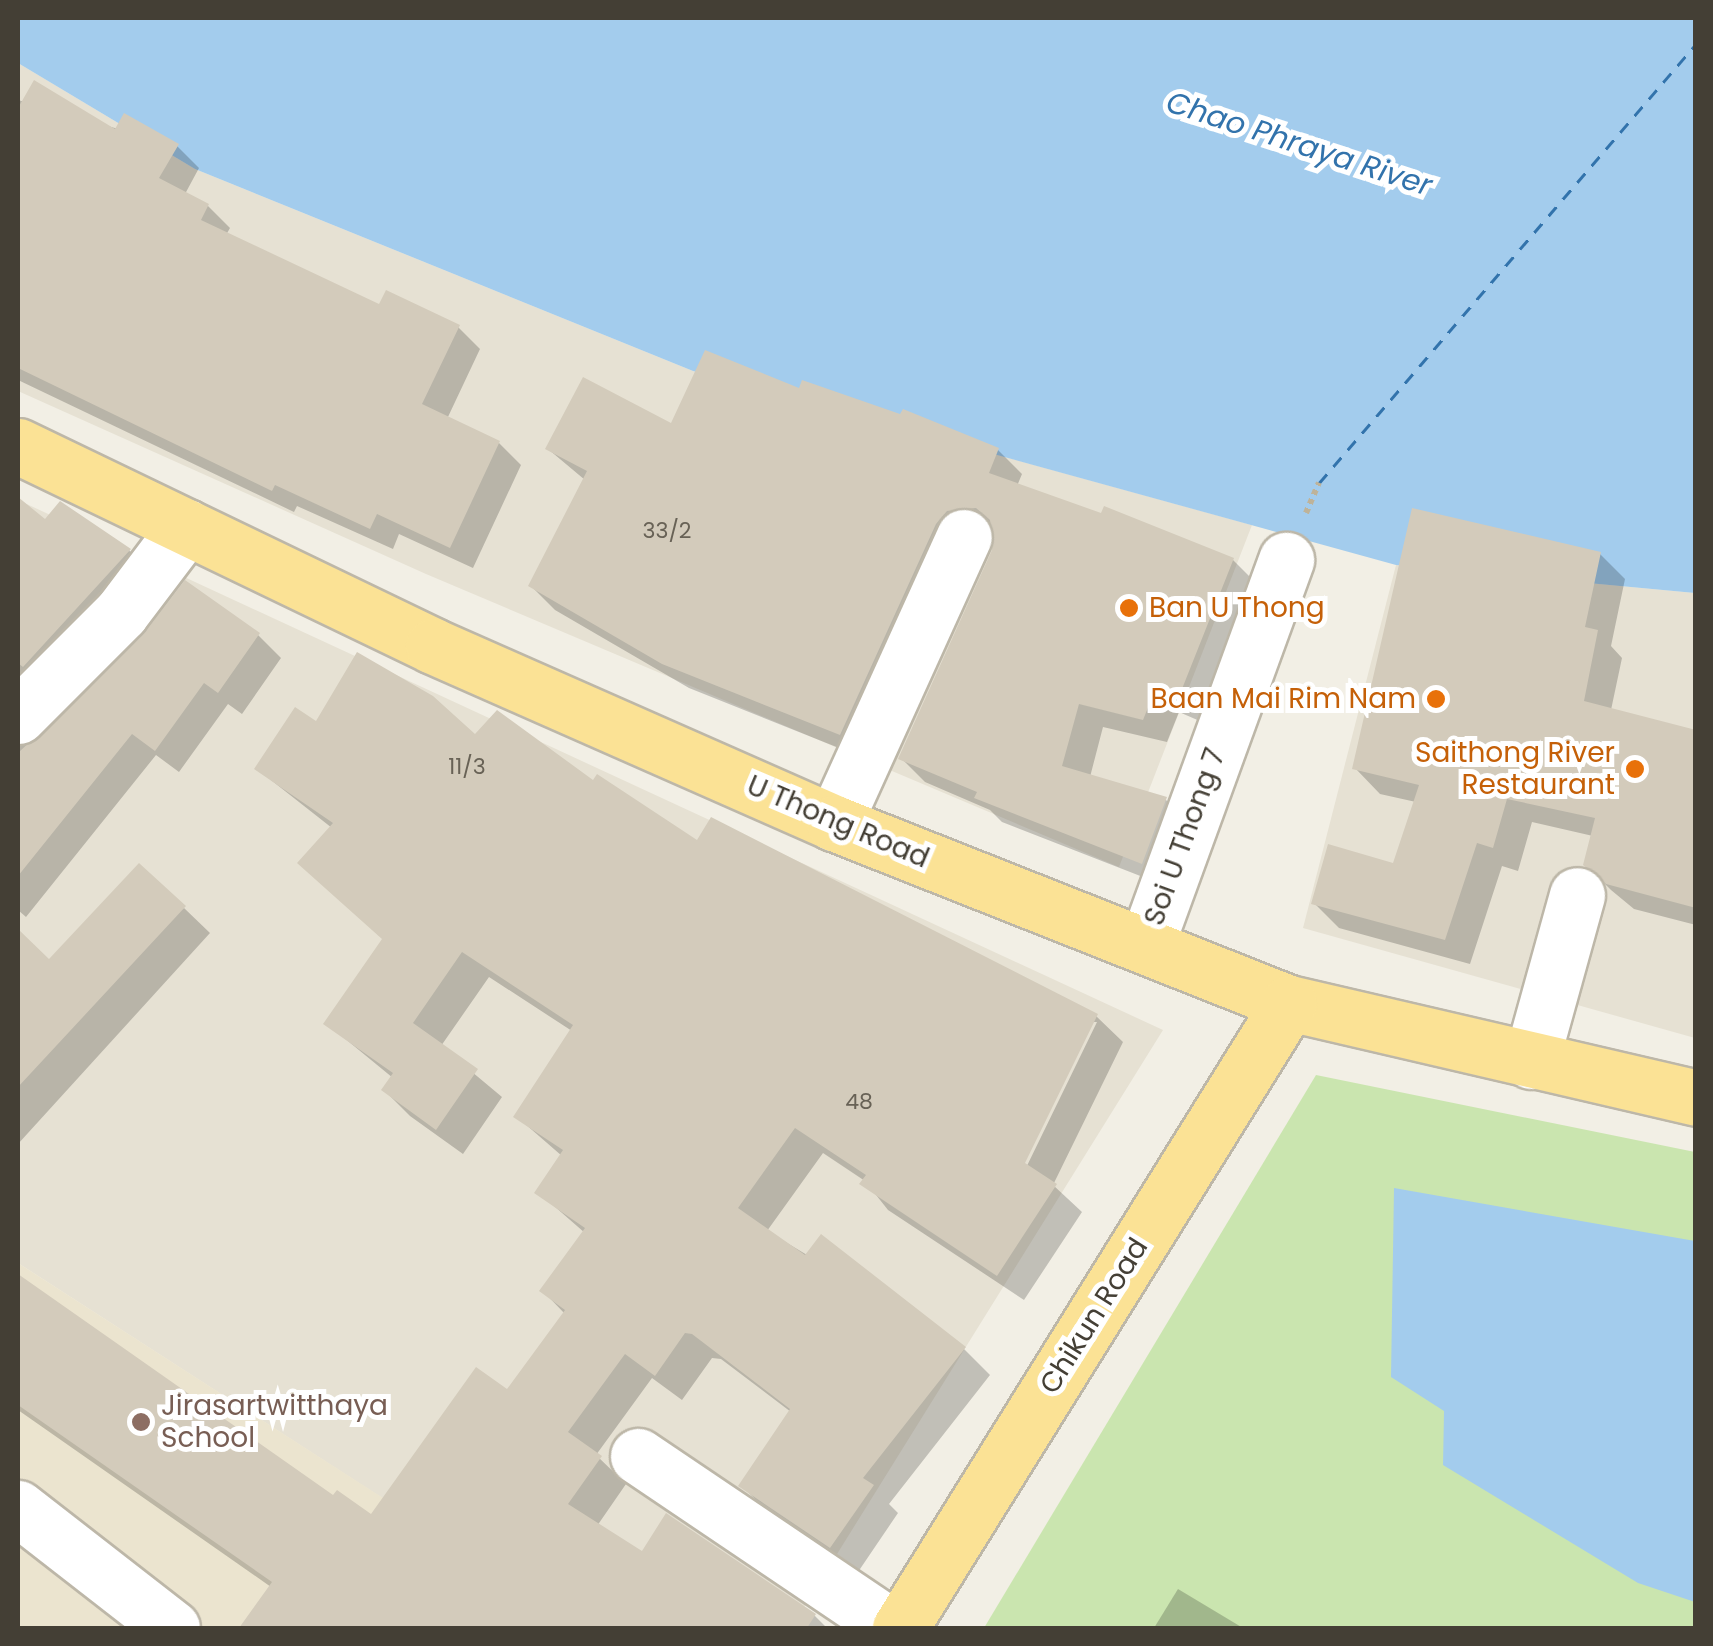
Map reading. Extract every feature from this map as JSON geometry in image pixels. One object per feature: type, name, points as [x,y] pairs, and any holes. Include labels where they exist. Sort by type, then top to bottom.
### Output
[{"type":"main road","name":"U Thong Road","points":[[18,446],[432,646],[834,822],[1288,1004],[1696,1098]]},
{"type":"main road","name":"Chikun Road","points":[[897,1628],[1288,1004]]},
{"type":"street","points":[[18,716],[121,613],[186,527]]},
{"type":"street","points":[[834,822],[964,537]]},
{"type":"street","name":"Soi U Thong 7","points":[[1146,945],[1286,560]]},
{"type":"street","points":[[1531,1060],[1577,895]]},
{"type":"street","points":[[638,1456],[897,1628]]},
{"type":"street","points":[[18,1508],[172,1628]]},
{"type":"shaded area","points":[[18,63],[195,169],[693,371],[1252,525],[1119,867],[426,574],[18,391]]},
{"type":"shaded area","points":[[18,500],[1163,1030],[791,1628],[483,1628],[511,1581],[18,1263]]},
{"type":"shaded area","points":[[1396,565],[1695,593],[1695,1038],[1303,928]]},
{"type":"shaded area","name":"Jirasartwitthaya School","points":[[18,1263],[512,1581],[483,1628],[18,1628]]},
{"type":"green space","points":[[1316,1075],[1695,1152],[1695,1628],[984,1628]]},
{"type":"water","name":"Chao Phraya River","points":[[18,18],[1695,18],[1695,593],[1396,565],[693,371],[195,169],[18,63]]},
{"type":"water","points":[[1394,1188],[1695,1241],[1695,1602],[1638,1583],[1443,1465],[1444,1411],[1391,1377]]},
{"type":"building","points":[[34,80],[115,129],[124,113],[179,144],[159,178],[209,204],[201,220],[379,304],[386,290],[460,325],[422,404],[500,441],[450,548],[377,514],[370,529],[275,485],[272,491],[18,368],[18,108]]},
{"type":"building","points":[[705,350],[799,388],[802,380],[900,414],[903,409],[999,448],[989,473],[1101,513],[1104,506],[1234,558],[1178,699],[1155,690],[1143,720],[1079,704],[1062,766],[1167,797],[1142,864],[974,798],[977,792],[898,759],[992,550],[990,520],[976,508],[947,511],[936,524],[840,735],[662,664],[528,586],[587,471],[545,449],[583,377],[671,423]]},
{"type":"building","points":[[18,497],[45,519],[60,501],[131,549],[23,667],[18,663]]},
{"type":"building","points":[[1412,508],[1601,552],[1585,627],[1598,630],[1584,701],[1696,730],[1696,908],[1606,884],[1583,865],[1595,818],[1507,799],[1493,848],[1477,843],[1445,940],[1311,904],[1328,844],[1393,863],[1419,785],[1352,769]]},
{"type":"building","points":[[185,580],[260,633],[218,693],[204,683],[155,751],[132,734],[18,876],[18,753],[143,635]]},
{"type":"building","points":[[357,652],[433,696],[475,734],[497,710],[593,780],[597,774],[697,840],[711,817],[1098,1014],[1025,1163],[1057,1184],[997,1276],[859,1184],[866,1175],[795,1128],[738,1208],[805,1255],[821,1234],[966,1347],[863,1478],[874,1485],[830,1548],[738,1486],[790,1409],[692,1334],[685,1333],[655,1376],[625,1354],[568,1432],[602,1456],[568,1504],[642,1551],[666,1513],[816,1614],[807,1628],[239,1628],[272,1582],[18,1405],[18,1274],[333,1495],[337,1490],[371,1514],[476,1367],[507,1389],[565,1310],[539,1291],[585,1228],[534,1193],[563,1150],[513,1117],[573,1025],[462,952],[413,1023],[478,1069],[436,1130],[381,1090],[393,1073],[323,1024],[382,939],[297,863],[333,823],[254,769],[295,707],[316,721]]},
{"type":"building","points":[[139,863],[186,906],[18,1087],[18,929],[49,959]]},
{"type":"ferry route","points":[[1319,483],[1696,44]]},
{"type":"place","name":"Ban U Thong","points":[[1129,608]]},
{"type":"place","name":"Baan Mai Rim Nam","points":[[1436,699]]},
{"type":"place","name":"Saithong River Restaurant","points":[[1635,769]]},
{"type":"place","name":"Jirasartwitthaya School","points":[[141,1422]]}]
